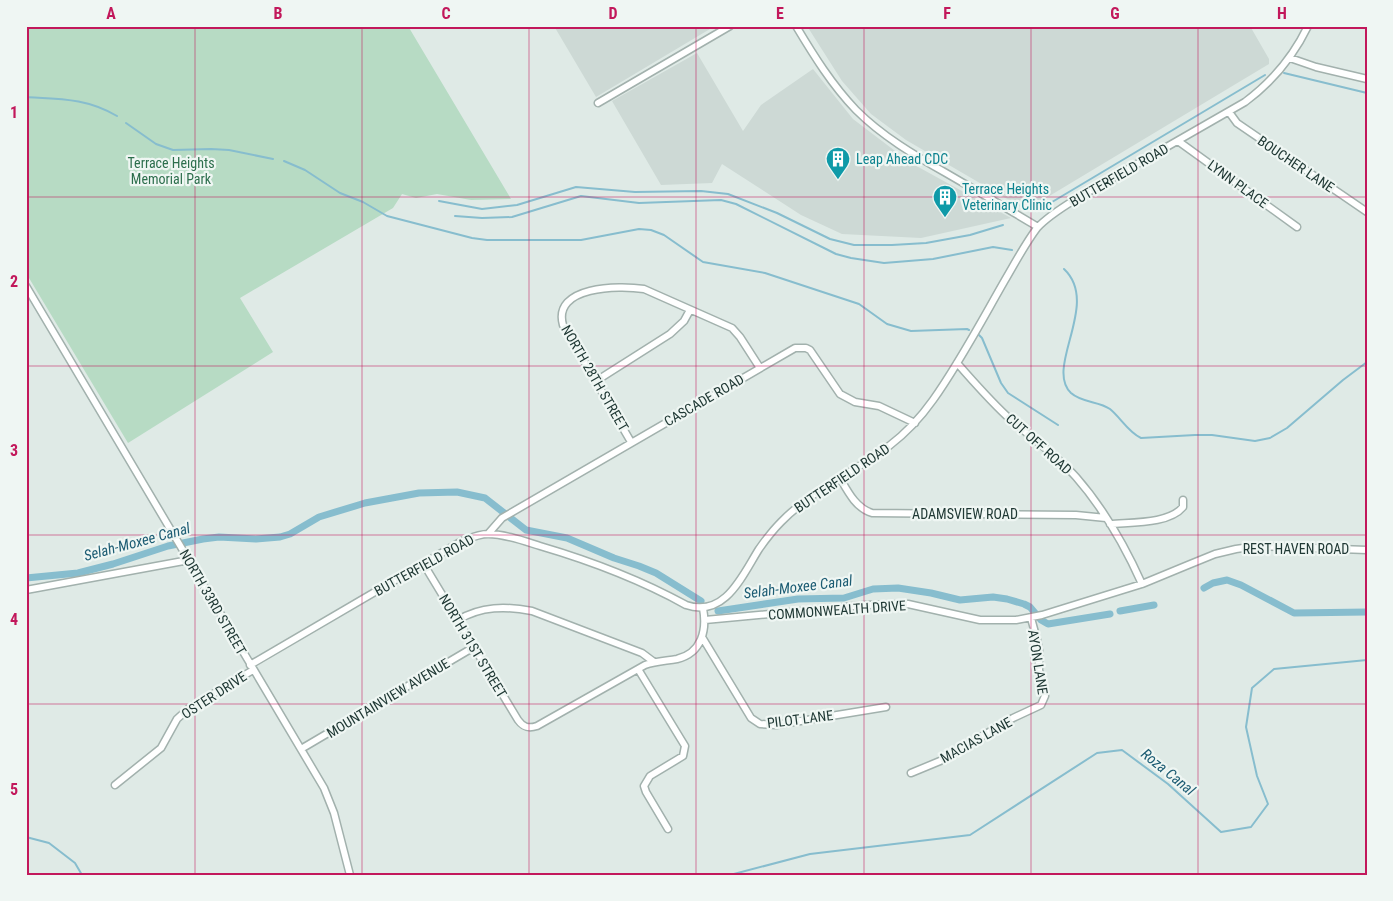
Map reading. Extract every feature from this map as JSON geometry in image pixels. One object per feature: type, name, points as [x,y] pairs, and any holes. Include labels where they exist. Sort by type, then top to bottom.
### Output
[{"type":"street","points":[[598,103],[730,26]]},
{"type":"street","points":[[796,26],[825,73],[838,90],[856,110],[877,128],[905,149],[1038,227]]},
{"type":"street","name":"BUTTERFIELD ROAD","points":[[252,668],[462,541],[488,534],[514,538],[567,554],[636,579],[686,605],[703,608],[719,602],[732,591],[771,533],[791,512],[818,491],[890,446],[915,423],[933,400],[1038,227],[1076,199],[1229,112],[1255,95],[1290,58],[1308,26]]},
{"type":"street","points":[[1290,58],[1316,67],[1367,79]]},
{"type":"street","name":"BOUCHER LANE","points":[[1229,112],[1237,123],[1367,212]]},
{"type":"street","name":"LYNN PLACE","points":[[1178,141],[1297,227]]},
{"type":"street","name":"NORTH 33RD STREET","points":[[26,286],[329,798],[340,832],[350,875]]},
{"type":"street","name":"NORTH 28TH STREET","points":[[631,442],[563,325],[562,312],[565,304],[572,298],[583,294],[616,287],[630,287],[644,289],[690,310]]},
{"type":"street","points":[[596,381],[670,334],[684,321],[690,310],[732,328],[760,368]]},
{"type":"street","name":"CASCADE ROAD","points":[[488,534],[502,518],[791,350],[806,348],[814,355],[840,394],[855,402],[879,406],[915,423]]},
{"type":"street","name":"CUT OFF ROAD","points":[[956,363],[1008,417],[1065,465],[1091,496],[1110,524],[1132,562],[1142,584]]},
{"type":"street","name":"ADAMSVIEW ROAD","points":[[840,478],[856,503],[862,509],[872,513],[1076,515],[1106,518]]},
{"type":"street","points":[[1110,524],[1174,516],[1183,507],[1183,500]]},
{"type":"street","name":"REST HAVEN ROAD","points":[[1142,584],[1215,554],[1236,549],[1257,546],[1367,550]]},
{"type":"street","points":[[26,590],[189,560]]},
{"type":"street","name":"NORTH 31ST STREET","points":[[424,563],[518,720],[525,727],[537,726],[638,669]]},
{"type":"street","name":"COMMONWEALTH DRIVE","points":[[705,620],[866,605],[908,604],[980,620],[1016,620],[1042,615],[1142,584]]},
{"type":"street","points":[[458,620],[476,611],[486,609],[508,608],[524,610],[552,618],[642,653],[654,662]]},
{"type":"street","points":[[668,829],[644,786],[650,776],[683,756],[685,746],[638,669],[654,662],[684,657],[692,651],[702,637],[705,627],[703,608]]},
{"type":"street","name":"AYON LANE","points":[[1032,617],[1037,640],[1039,670],[1045,696],[1041,705]]},
{"type":"street","name":"PILOT LANE","points":[[702,637],[751,718],[760,724],[776,725],[886,707]]},
{"type":"street","name":"MOUNTAINVIEW AVENUE","points":[[301,750],[474,647]]},
{"type":"street","name":"OSTER DRIVE","points":[[116,785],[161,748],[177,719],[188,709],[252,668]]},
{"type":"street","name":"MACIAS LANE","points":[[911,773],[940,761],[1013,718],[1041,705]]},
{"type":"shaded area","points":[[554,26],[715,26],[596,97]]},
{"type":"shaded area","points":[[807,26],[1250,26],[1269,59],[1269,64],[1026,210],[906,140],[871,114],[842,81]]},
{"type":"shaded area","points":[[697,53],[743,131],[761,105],[813,69],[853,119],[911,163],[1011,218],[921,238],[842,234],[801,215],[722,164],[712,183],[661,185],[612,101]]},
{"type":"green space","name":"Terrace Heights Memorial Park","points":[[26,26],[408,26],[511,199],[471,200],[437,194],[416,198],[402,194],[393,208],[240,298],[273,352],[128,443],[26,273]]},
{"type":"waterway","points":[[1284,73],[1367,93]]},
{"type":"waterway","points":[[1037,211],[1265,75]]},
{"type":"waterway","points":[[26,97],[73,100],[95,106],[117,116]]},
{"type":"waterway","points":[[126,123],[156,144],[173,150],[229,150],[273,159]]},
{"type":"waterway","points":[[284,161],[305,170],[340,193],[363,202],[387,216],[472,238],[487,240],[581,240],[639,229],[651,230],[664,235],[703,262],[765,273],[859,304],[887,324],[911,331],[969,330]]},
{"type":"waterway","points":[[439,201],[482,209],[517,205],[576,187],[635,192],[701,191],[728,194],[777,213],[830,239],[854,245],[926,243],[970,235],[1003,225]]},
{"type":"waterway","points":[[455,216],[482,218],[512,217],[581,196],[639,203],[721,200],[736,204],[836,254],[851,258],[884,263],[933,259],[993,247],[1012,250]]},
{"type":"waterway","points":[[1064,269],[1074,283],[1077,299],[1064,368],[1064,382],[1075,396],[1106,406],[1132,432],[1141,438],[1195,435],[1212,435],[1255,441],[1270,438],[1287,428],[1367,362]]},
{"type":"waterway","points":[[979,335],[1001,383],[1008,393],[1058,425]]},
{"type":"waterway","name":"Selah-Moxee Canal","points":[[26,578],[78,573],[168,546],[203,539],[219,537],[256,539],[280,537],[290,534],[319,517],[365,503],[419,493],[457,492],[485,498],[526,530],[567,538],[656,573],[701,601]]},
{"type":"waterway","name":"Selah-Moxee Canal","points":[[1204,588],[1213,583],[1227,580],[1241,585],[1294,613],[1367,612]]},
{"type":"waterway","name":"Selah-Moxee Canal","points":[[718,611],[798,599],[844,598],[873,589],[898,588],[960,600],[993,597],[1007,599],[1030,607],[1041,620],[1048,624],[1110,614]]},
{"type":"waterway","name":"Selah-Moxee Canal","points":[[1120,611],[1154,605]]},
{"type":"waterway","name":"Roza Canal","points":[[730,875],[810,854],[970,835],[1097,753],[1122,750],[1168,784],[1221,832],[1251,827],[1268,804],[1257,776],[1246,727],[1252,688],[1274,669],[1367,660]]},
{"type":"waterway","name":"Roza Canal","points":[[26,837],[49,843],[75,863],[82,875]]},
{"type":"place","name":"Leap Ahead CDC","points":[[838,180]]},
{"type":"place","name":"Terrace Heights Veterinary Clinic","points":[[945,218]]}]
